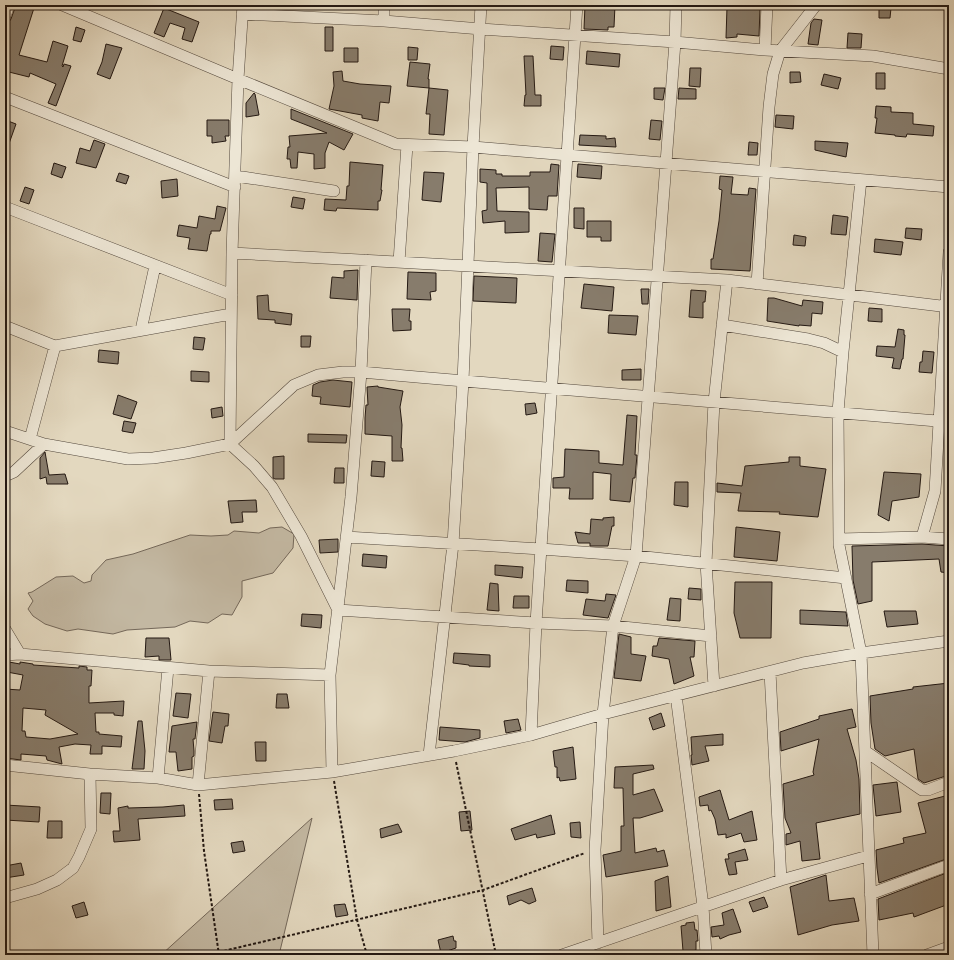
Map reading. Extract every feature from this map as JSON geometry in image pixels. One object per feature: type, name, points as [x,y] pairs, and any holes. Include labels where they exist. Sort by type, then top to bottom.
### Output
[{"type":"street","points":[[5,16],[9,5]]},
{"type":"street","points":[[62,5],[238,80],[396,144],[473,147],[949,187]]},
{"type":"street","points":[[384,5],[384,21]]},
{"type":"street","points":[[429,755],[453,544],[463,381],[473,147],[481,29],[481,5]]},
{"type":"street","points":[[531,736],[536,623],[577,5]]},
{"type":"street","points":[[598,943],[595,850],[603,714],[613,626],[636,556],[675,42],[676,5]]},
{"type":"street","points":[[765,50],[767,5]]},
{"type":"street","points":[[756,284],[773,74],[780,51],[816,5]]},
{"type":"street","points":[[338,610],[301,536],[272,487],[254,466],[230,444],[232,252],[242,9],[481,29],[675,42],[765,50],[873,56],[949,69]]},
{"type":"street","points":[[5,97],[235,181],[334,191]]},
{"type":"street","points":[[399,262],[407,145]]},
{"type":"street","points":[[861,180],[838,412],[839,539],[861,653],[872,955]]},
{"type":"street","points":[[5,207],[232,295]]},
{"type":"street","points":[[232,252],[727,280],[948,307]]},
{"type":"street","points":[[922,537],[935,491],[944,422],[949,252]]},
{"type":"street","points":[[332,772],[330,675],[351,497],[361,372],[366,260]]},
{"type":"street","points":[[140,330],[156,266]]},
{"type":"street","points":[[714,686],[706,563],[714,402],[727,280]]},
{"type":"street","points":[[5,326],[55,346],[231,314]]},
{"type":"street","points":[[722,325],[808,339],[824,343],[843,352]]},
{"type":"street","points":[[30,439],[55,346]]},
{"type":"street","points":[[5,431],[44,444],[128,459],[153,458],[179,454],[230,444],[294,385],[318,375],[343,372],[361,372],[944,422]]},
{"type":"street","points":[[5,476],[14,472],[44,444]]},
{"type":"street","points":[[346,537],[541,548],[636,556],[846,578]]},
{"type":"street","points":[[839,539],[922,537],[949,539]]},
{"type":"street","points":[[338,610],[536,623],[613,626],[710,636]]},
{"type":"street","points":[[5,629],[20,654]]},
{"type":"street","points":[[5,766],[90,774],[158,778],[198,785],[332,772],[531,736],[603,714],[803,663],[861,653],[949,641]]},
{"type":"street","points":[[5,655],[20,654],[209,671],[330,675]]},
{"type":"street","points":[[158,778],[168,668]]},
{"type":"street","points":[[198,785],[209,671]]},
{"type":"street","points":[[770,672],[781,880]]},
{"type":"street","points":[[676,695],[703,906],[706,955]]},
{"type":"street","points":[[865,751],[922,790],[928,790],[949,782]]},
{"type":"street","points":[[5,898],[37,890],[57,880],[73,868],[91,829],[90,774]]},
{"type":"street","points":[[562,955],[781,880],[868,856]]},
{"type":"street","points":[[870,894],[949,866]]},
{"type":"street","points":[[927,955],[949,947]]},
{"type":"path","points":[[454,751],[496,955]]},
{"type":"path","points":[[332,772],[357,920],[367,955]]},
{"type":"path","points":[[198,785],[204,851],[219,954],[483,890],[595,850]]},
{"type":"shaded area","points":[[282,527],[294,534],[293,548],[273,573],[242,581],[242,597],[232,615],[222,614],[208,623],[190,621],[175,627],[127,630],[113,634],[78,629],[67,631],[45,624],[33,616],[28,609],[33,601],[28,593],[56,577],[73,576],[84,583],[91,581],[92,575],[106,560],[133,554],[190,535],[228,535],[234,531],[259,533],[270,528]]},
{"type":"shaded area","points":[[312,818],[279,955],[161,955]]},
{"type":"building","points":[[16,5],[25,5],[34,8],[19,55],[47,62],[53,41],[68,46],[62,66],[63,67],[64,64],[71,66],[56,106],[48,103],[56,84],[30,73],[29,77],[5,71],[5,23],[9,22],[11,19]]},
{"type":"building","points":[[585,5],[615,5],[614,27],[608,27],[608,30],[584,29]]},
{"type":"building","points":[[746,6],[746,8],[760,8],[759,36],[737,34],[737,37],[726,38],[727,7]]},
{"type":"building","points":[[879,7],[891,8],[890,18],[879,18]]},
{"type":"building","points":[[164,8],[199,22],[192,42],[182,39],[185,28],[170,23],[164,37],[154,33]]},
{"type":"building","points":[[814,19],[822,20],[818,45],[808,44],[811,23]]},
{"type":"building","points":[[76,27],[85,30],[81,42],[73,40]]},
{"type":"building","points":[[325,27],[333,27],[333,51],[325,51]]},
{"type":"building","points":[[848,33],[862,34],[861,48],[847,48]]},
{"type":"building","points":[[106,44],[122,48],[110,79],[97,74],[102,62]]},
{"type":"building","points":[[551,46],[564,47],[563,60],[550,59]]},
{"type":"building","points":[[408,47],[418,48],[417,60],[408,60]]},
{"type":"building","points":[[344,48],[358,48],[358,62],[344,62]]},
{"type":"building","points":[[587,51],[620,54],[619,67],[586,64]]},
{"type":"building","points":[[524,56],[533,56],[535,95],[541,95],[541,106],[524,106],[526,95]]},
{"type":"building","points":[[410,62],[430,64],[428,79],[429,88],[407,86]]},
{"type":"building","points":[[690,68],[701,68],[700,87],[689,86]]},
{"type":"building","points":[[342,71],[343,81],[360,84],[391,86],[389,103],[380,102],[378,121],[362,118],[362,115],[329,109],[334,86],[333,72]]},
{"type":"building","points":[[790,72],[800,72],[801,82],[790,83]]},
{"type":"building","points":[[876,73],[885,73],[885,89],[876,89]]},
{"type":"building","points":[[824,74],[841,78],[838,89],[821,85]]},
{"type":"building","points":[[429,88],[448,90],[444,135],[429,134],[430,114],[426,114]]},
{"type":"building","points":[[654,88],[665,88],[663,100],[654,99]]},
{"type":"building","points":[[679,88],[696,89],[696,99],[678,99]]},
{"type":"building","points":[[254,93],[259,115],[246,117],[246,103]]},
{"type":"building","points":[[876,106],[891,107],[891,112],[913,113],[913,124],[934,126],[933,136],[907,134],[906,137],[875,133],[877,118],[875,118]]},
{"type":"building","points":[[291,109],[353,134],[344,150],[329,142],[325,153],[325,168],[314,169],[314,154],[298,152],[297,168],[291,168],[290,159],[287,159],[288,147],[290,147],[289,136],[327,133],[291,119]]},
{"type":"building","points":[[776,115],[794,116],[793,129],[775,127]]},
{"type":"building","points":[[207,120],[229,120],[229,136],[225,136],[226,141],[212,143],[212,136],[207,136]]},
{"type":"building","points":[[651,120],[662,121],[660,140],[649,139]]},
{"type":"building","points":[[8,121],[16,124],[6,152],[5,128]]},
{"type":"building","points":[[580,135],[606,136],[606,139],[615,138],[616,147],[579,145]]},
{"type":"building","points":[[94,140],[105,144],[96,168],[76,163],[80,148],[90,151]]},
{"type":"building","points":[[815,141],[848,143],[846,157],[815,150]]},
{"type":"building","points":[[749,142],[758,143],[757,155],[748,155]]},
{"type":"building","points":[[350,162],[383,165],[382,190],[380,201],[378,201],[378,210],[337,208],[336,211],[324,210],[325,199],[346,200],[347,186],[349,186]]},
{"type":"building","points":[[54,163],[66,167],[62,178],[51,174]]},
{"type":"building","points":[[551,164],[559,165],[557,196],[548,196],[547,210],[529,209],[529,187],[496,188],[497,211],[529,212],[529,232],[505,233],[505,221],[483,223],[482,211],[487,210],[487,183],[480,182],[480,169],[496,170],[496,174],[502,174],[502,176],[530,176],[530,172],[550,172]]},
{"type":"building","points":[[578,164],[602,166],[601,179],[577,177]]},
{"type":"building","points":[[424,172],[444,173],[441,202],[422,200]]},
{"type":"building","points":[[119,173],[129,176],[126,184],[116,181]]},
{"type":"building","points":[[720,176],[733,177],[731,194],[748,195],[749,188],[756,189],[750,271],[711,269],[711,259],[713,259],[722,190],[719,189]]},
{"type":"building","points":[[177,179],[178,196],[162,198],[161,181]]},
{"type":"building","points":[[25,187],[34,190],[29,204],[20,201]]},
{"type":"building","points":[[293,197],[305,199],[303,209],[291,207]]},
{"type":"building","points":[[217,206],[226,208],[220,231],[211,231],[207,251],[188,249],[190,238],[177,236],[179,225],[197,228],[199,216],[215,219]]},
{"type":"building","points":[[574,208],[584,208],[584,229],[574,228]]},
{"type":"building","points":[[833,215],[848,217],[846,235],[831,234]]},
{"type":"building","points":[[587,221],[611,221],[611,241],[601,241],[601,237],[587,237]]},
{"type":"building","points":[[906,228],[922,229],[921,240],[905,238]]},
{"type":"building","points":[[540,233],[555,234],[552,262],[538,261]]},
{"type":"building","points":[[794,235],[806,237],[805,246],[793,245]]},
{"type":"building","points":[[875,239],[903,242],[901,255],[874,252]]},
{"type":"building","points":[[358,270],[357,300],[330,298],[332,277],[344,278],[344,271]]},
{"type":"building","points":[[408,272],[436,273],[436,291],[430,292],[431,300],[407,299]]},
{"type":"building","points":[[474,276],[517,278],[516,303],[473,301]]},
{"type":"building","points":[[584,284],[614,287],[612,311],[581,308]]},
{"type":"building","points":[[641,289],[649,289],[648,304],[642,304]]},
{"type":"building","points":[[691,290],[706,291],[705,302],[703,302],[703,318],[689,317]]},
{"type":"building","points":[[268,295],[269,311],[292,314],[291,325],[275,323],[275,320],[258,319],[257,296]]},
{"type":"building","points":[[768,298],[774,298],[802,306],[803,300],[823,302],[822,314],[812,313],[811,326],[799,326],[767,321]]},
{"type":"building","points":[[869,308],[882,309],[882,322],[868,321]]},
{"type":"building","points":[[392,309],[410,309],[409,321],[411,321],[411,330],[393,331]]},
{"type":"building","points":[[609,315],[638,316],[636,335],[608,333]]},
{"type":"building","points":[[898,329],[904,330],[905,335],[903,359],[900,369],[892,368],[894,358],[876,356],[877,346],[895,347]]},
{"type":"building","points":[[301,336],[311,336],[310,347],[301,347]]},
{"type":"building","points":[[194,337],[205,338],[203,350],[193,349]]},
{"type":"building","points":[[99,350],[119,352],[118,364],[98,362]]},
{"type":"building","points":[[923,351],[934,352],[932,373],[919,372]]},
{"type":"building","points":[[641,369],[641,380],[622,380],[622,370]]},
{"type":"building","points":[[191,371],[209,372],[209,382],[191,381]]},
{"type":"building","points":[[333,380],[352,382],[350,407],[320,404],[321,397],[312,396],[313,385],[320,382]]},
{"type":"building","points":[[378,386],[403,391],[400,407],[402,425],[401,448],[403,461],[392,461],[392,436],[365,434],[366,405],[368,405],[367,387]]},
{"type":"building","points":[[118,395],[137,402],[131,419],[113,414]]},
{"type":"building","points":[[535,403],[537,413],[526,415],[525,404]]},
{"type":"building","points":[[222,407],[223,416],[212,418],[211,409]]},
{"type":"building","points":[[627,415],[637,416],[635,455],[637,455],[635,478],[633,478],[630,502],[610,500],[611,474],[593,472],[593,499],[569,499],[570,488],[553,488],[553,478],[564,477],[565,449],[599,451],[599,463],[623,465]]},
{"type":"building","points":[[124,421],[136,423],[133,433],[122,431]]},
{"type":"building","points":[[308,434],[347,435],[346,443],[308,442]]},
{"type":"building","points":[[45,452],[49,475],[65,474],[68,484],[47,484],[46,477],[40,479],[40,458]]},
{"type":"building","points":[[284,456],[284,479],[275,479],[273,478],[273,457]]},
{"type":"building","points":[[789,457],[800,457],[800,466],[826,469],[818,517],[779,514],[780,512],[738,511],[741,493],[717,492],[717,483],[742,486],[745,466],[789,462]]},
{"type":"building","points":[[372,461],[385,462],[384,477],[371,476]]},
{"type":"building","points":[[335,468],[344,468],[344,483],[334,483]]},
{"type":"building","points":[[884,472],[921,474],[919,497],[892,501],[889,521],[878,515]]},
{"type":"building","points":[[675,482],[688,482],[688,507],[674,505]]},
{"type":"building","points":[[256,500],[257,512],[242,512],[243,522],[231,523],[228,501]]},
{"type":"building","points":[[614,517],[614,526],[612,526],[608,546],[590,546],[590,543],[578,543],[575,532],[590,534],[591,519],[603,520],[603,518]]},
{"type":"building","points":[[736,527],[780,532],[777,561],[734,557]]},
{"type":"building","points":[[338,539],[338,552],[320,553],[319,540]]},
{"type":"building","points":[[922,544],[949,546],[949,573],[941,572],[939,559],[872,562],[872,601],[858,604],[853,580],[852,546]]},
{"type":"building","points":[[363,554],[387,556],[386,568],[362,566]]},
{"type":"building","points":[[495,565],[523,567],[522,578],[495,575]]},
{"type":"building","points":[[567,580],[588,581],[588,593],[566,591]]},
{"type":"building","points":[[735,582],[772,582],[771,638],[740,638],[734,613]]},
{"type":"building","points":[[490,583],[498,584],[499,611],[487,610]]},
{"type":"building","points":[[689,588],[701,589],[701,600],[688,599]]},
{"type":"building","points":[[606,594],[616,595],[608,618],[583,615],[586,599],[605,601]]},
{"type":"building","points":[[514,596],[529,596],[529,608],[513,608]]},
{"type":"building","points":[[670,598],[681,599],[680,621],[667,620]]},
{"type":"building","points":[[800,610],[846,612],[848,626],[800,624]]},
{"type":"building","points":[[884,611],[916,611],[918,624],[887,627]]},
{"type":"building","points":[[302,614],[322,615],[321,628],[301,626]]},
{"type":"building","points":[[619,634],[631,637],[631,654],[646,656],[641,681],[614,678]]},
{"type":"building","points":[[146,638],[169,638],[171,660],[159,660],[159,656],[145,657]]},
{"type":"building","points":[[659,638],[695,641],[694,657],[690,657],[694,676],[674,684],[669,659],[652,656],[653,646],[657,646]]},
{"type":"building","points":[[454,653],[490,655],[490,667],[469,666],[453,663]]},
{"type":"building","points":[[9,662],[79,668],[79,666],[87,667],[87,670],[92,670],[91,686],[89,686],[89,703],[124,701],[123,716],[114,715],[114,713],[95,713],[96,732],[99,732],[99,734],[122,736],[121,747],[102,746],[102,754],[90,754],[91,745],[75,744],[59,747],[62,764],[47,760],[46,756],[21,754],[21,760],[5,758],[5,689],[20,690],[23,675],[7,672]],"holes":[[[23,708],[46,710],[45,715],[78,734],[50,739],[26,737],[25,731],[22,731]]]},
{"type":"building","points":[[949,683],[949,775],[924,783],[918,779],[914,749],[885,756],[875,749],[871,723],[870,696],[913,689],[913,687]]},
{"type":"building","points":[[176,693],[191,694],[188,718],[173,716]]},
{"type":"building","points":[[277,694],[287,694],[289,708],[276,708]]},
{"type":"building","points":[[852,709],[856,727],[847,729],[856,760],[859,779],[860,814],[816,823],[820,859],[802,861],[800,841],[786,845],[786,834],[791,833],[785,818],[783,784],[814,775],[813,772],[819,739],[781,751],[780,732],[819,719],[819,716]]},
{"type":"building","points":[[213,712],[229,714],[228,726],[225,726],[222,743],[209,741]]},
{"type":"building","points":[[661,713],[665,726],[653,730],[649,718]]},
{"type":"building","points":[[518,719],[521,730],[506,733],[504,721]]},
{"type":"building","points":[[138,721],[142,721],[145,751],[144,769],[132,769]]},
{"type":"building","points":[[197,722],[195,739],[193,739],[194,756],[192,757],[192,769],[178,771],[176,752],[169,752],[172,726]]},
{"type":"building","points":[[440,727],[480,730],[480,738],[465,742],[439,740]]},
{"type":"building","points":[[723,734],[723,745],[705,746],[709,761],[692,765],[691,737]]},
{"type":"building","points":[[255,742],[266,742],[266,761],[256,761]]},
{"type":"building","points":[[573,747],[576,779],[560,781],[559,777],[557,778],[557,767],[555,767],[553,751]]},
{"type":"building","points":[[653,765],[654,769],[633,774],[633,795],[654,789],[663,811],[640,818],[633,818],[635,853],[656,848],[657,852],[664,850],[668,866],[606,877],[603,855],[621,851],[621,826],[624,826],[623,788],[614,788],[615,767]]},
{"type":"building","points":[[897,782],[901,812],[876,816],[873,785]]},
{"type":"building","points":[[720,790],[729,820],[752,811],[757,840],[744,842],[741,833],[726,838],[726,834],[718,835],[715,819],[711,810],[709,811],[708,805],[700,806],[699,797]]},
{"type":"building","points":[[101,793],[111,793],[110,814],[100,813]]},
{"type":"building","points":[[949,795],[949,858],[879,883],[876,850],[904,843],[903,838],[926,833],[918,803]]},
{"type":"building","points":[[232,799],[233,809],[215,810],[214,800]]},
{"type":"building","points":[[5,805],[40,807],[39,822],[5,820]]},
{"type":"building","points":[[184,805],[185,816],[138,819],[140,840],[114,842],[113,831],[120,831],[118,808],[128,806],[128,808]]},
{"type":"building","points":[[470,811],[472,830],[461,831],[459,812]]},
{"type":"building","points":[[551,815],[555,834],[537,838],[536,834],[515,840],[511,829]]},
{"type":"building","points":[[48,821],[62,821],[62,838],[47,838]]},
{"type":"building","points":[[580,822],[581,838],[571,837],[570,823]]},
{"type":"building","points":[[398,824],[402,832],[381,838],[380,829]]},
{"type":"building","points":[[243,841],[245,851],[233,853],[231,843]]},
{"type":"building","points":[[745,849],[748,860],[735,862],[737,874],[729,875],[725,859],[729,859],[728,854]]},
{"type":"building","points":[[21,863],[24,875],[5,878],[5,866]]},
{"type":"building","points":[[949,872],[949,904],[914,917],[913,913],[879,920],[878,899]]},
{"type":"building","points":[[826,875],[829,901],[854,898],[859,921],[832,925],[798,935],[790,887]]},
{"type":"building","points":[[668,876],[671,907],[656,911],[655,881]]},
{"type":"building","points":[[532,888],[536,901],[529,904],[521,900],[509,905],[507,896]]},
{"type":"building","points":[[764,897],[768,907],[753,912],[749,902]]},
{"type":"building","points":[[84,902],[88,915],[76,918],[72,906]]},
{"type":"building","points":[[345,904],[348,915],[336,917],[334,905]]},
{"type":"building","points":[[733,909],[741,932],[720,939],[719,936],[712,937],[711,927],[724,925],[722,913]]},
{"type":"building","points":[[694,922],[695,930],[697,930],[698,941],[696,941],[696,950],[683,951],[681,926],[686,925],[686,923]]},
{"type":"building","points":[[453,936],[454,941],[456,941],[456,948],[441,953],[438,940]]}]
